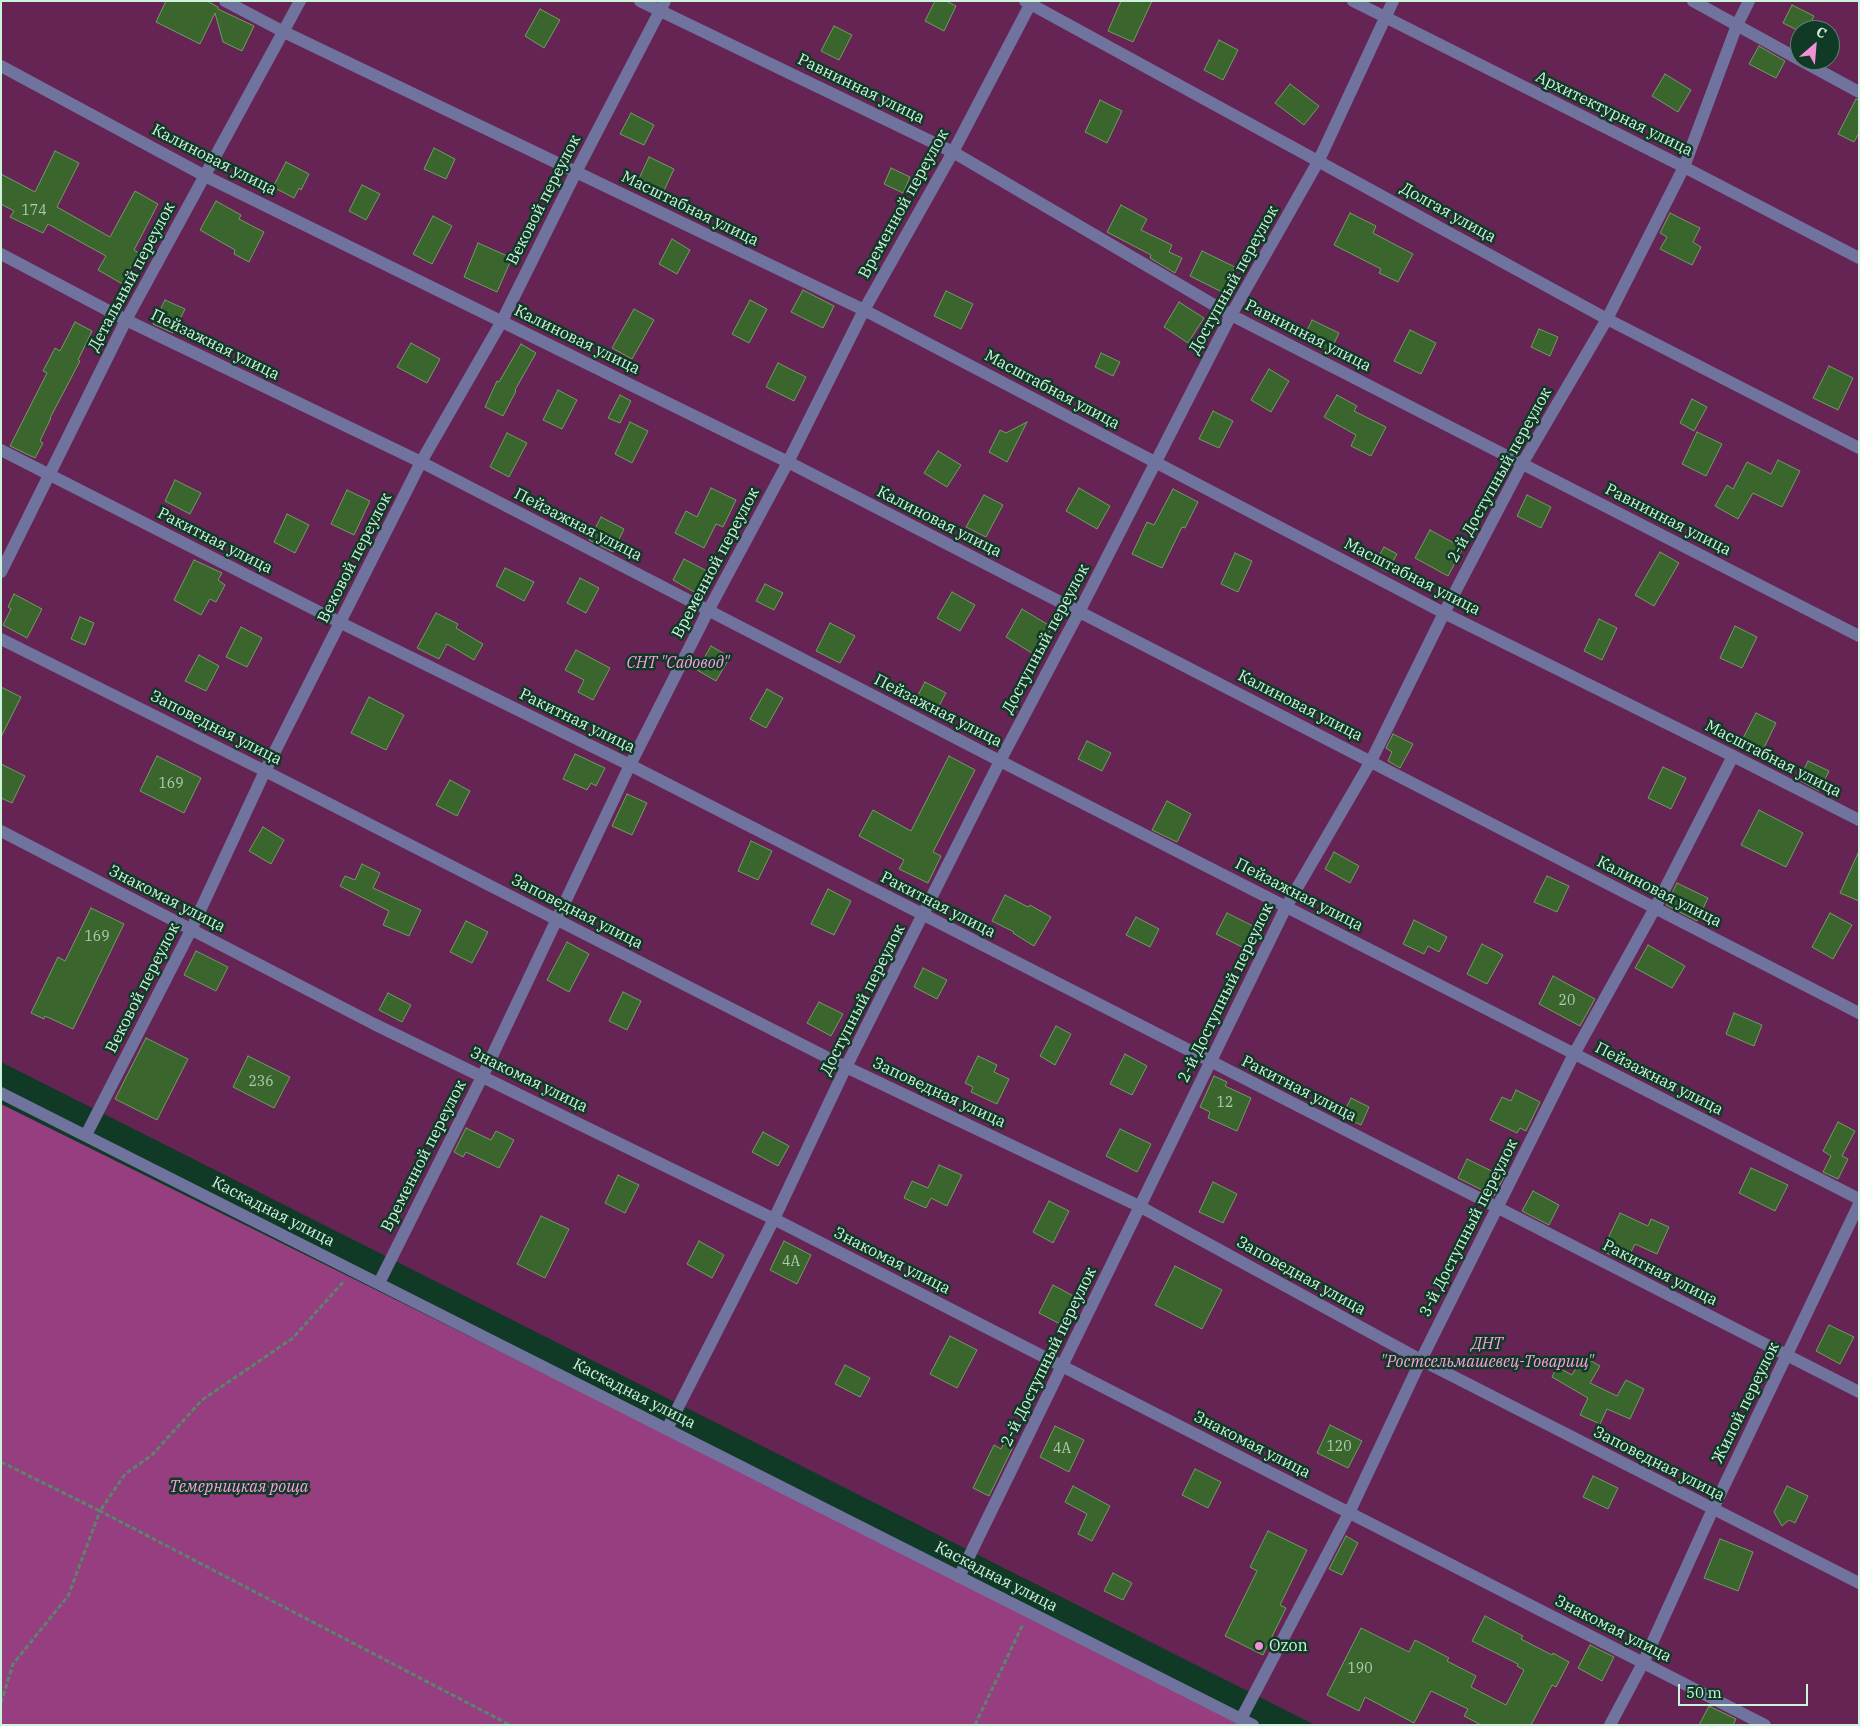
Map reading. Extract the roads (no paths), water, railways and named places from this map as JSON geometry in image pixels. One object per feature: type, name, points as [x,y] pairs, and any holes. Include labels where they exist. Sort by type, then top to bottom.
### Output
[{"type":"street","name":"Масштабная улица","points":[[225,1],[284,32],[864,310],[1444,613],[1859,820]]},
{"type":"street","name":"Детальный переулок","points":[[1,572],[126,320],[300,1]]},
{"type":"street","name":"Равнинная улица","points":[[640,1],[662,6],[953,152],[1232,315],[1859,636]]},
{"type":"street","name":"Архитектурная улица","points":[[1353,1],[1684,166],[1859,258]]},
{"type":"street","name":"Доступный переулок","points":[[667,1429],[774,1219],[846,1068],[1000,761],[1080,612],[1232,315],[1319,160],[1393,1]]},
{"type":"street","points":[[1693,1],[1790,54]]},
{"type":"street","name":"2-й Доступный переулок","points":[[959,1577],[1286,907],[1371,761],[1444,613],[1522,464],[1607,319],[1684,166],[1737,25],[1749,1]]},
{"type":"street","name":"Временной переулок","points":[[379,1283],[483,1075],[630,765],[708,611],[788,462],[864,310],[953,152],[1029,2]]},
{"type":"street","name":"Долгая улица","points":[[1029,2],[1607,319],[1859,448]]},
{"type":"street","name":"Вековой переулок","points":[[86,1135],[191,930],[265,771],[421,462],[502,321],[576,172],[662,6]]},
{"type":"street","name":"Калиновая улица","points":[[1,66],[205,176],[788,462],[1859,1013]]},
{"type":"street","points":[[1818,70],[1859,92]]},
{"type":"street","name":"Пейзажная улица","points":[[1,254],[126,320],[421,462],[1000,761],[1859,1199]]},
{"type":"street","name":"Ракитная улица","points":[[1,450],[341,623],[630,765],[1859,1392]]},
{"type":"street","name":"Заповедная улица","points":[[1,639],[265,771],[846,1068],[1139,1206],[1421,1360],[1859,1583]]},
{"type":"street","name":"3-й Доступный переулок","points":[[1241,1719],[1349,1513],[1421,1360],[1574,1054],[1654,908],[1733,756]]},
{"type":"street","name":"Знакомая улица","points":[[1,831],[374,1024],[483,1075],[774,1219],[1765,1725]]},
{"type":"street","name":"Каскадная улица","points":[[1,1093],[1253,1725]]},
{"type":"street","name":"Жилой переулок","points":[[1610,1725],[1643,1663],[1713,1509],[1859,1204]]},
{"type":"place","name":"Ozon","points":[[1259,1646]]},
{"type":"park label","name":"СНТ \"Садовод\"","points":[[678,663]]},
{"type":"park label","name":"ДНТ \"Ростсельмашевец-Товарищ\"","points":[[1487,1353]]},
{"type":"park label","name":"Темерницкая роща","points":[[239,1487]]}]
